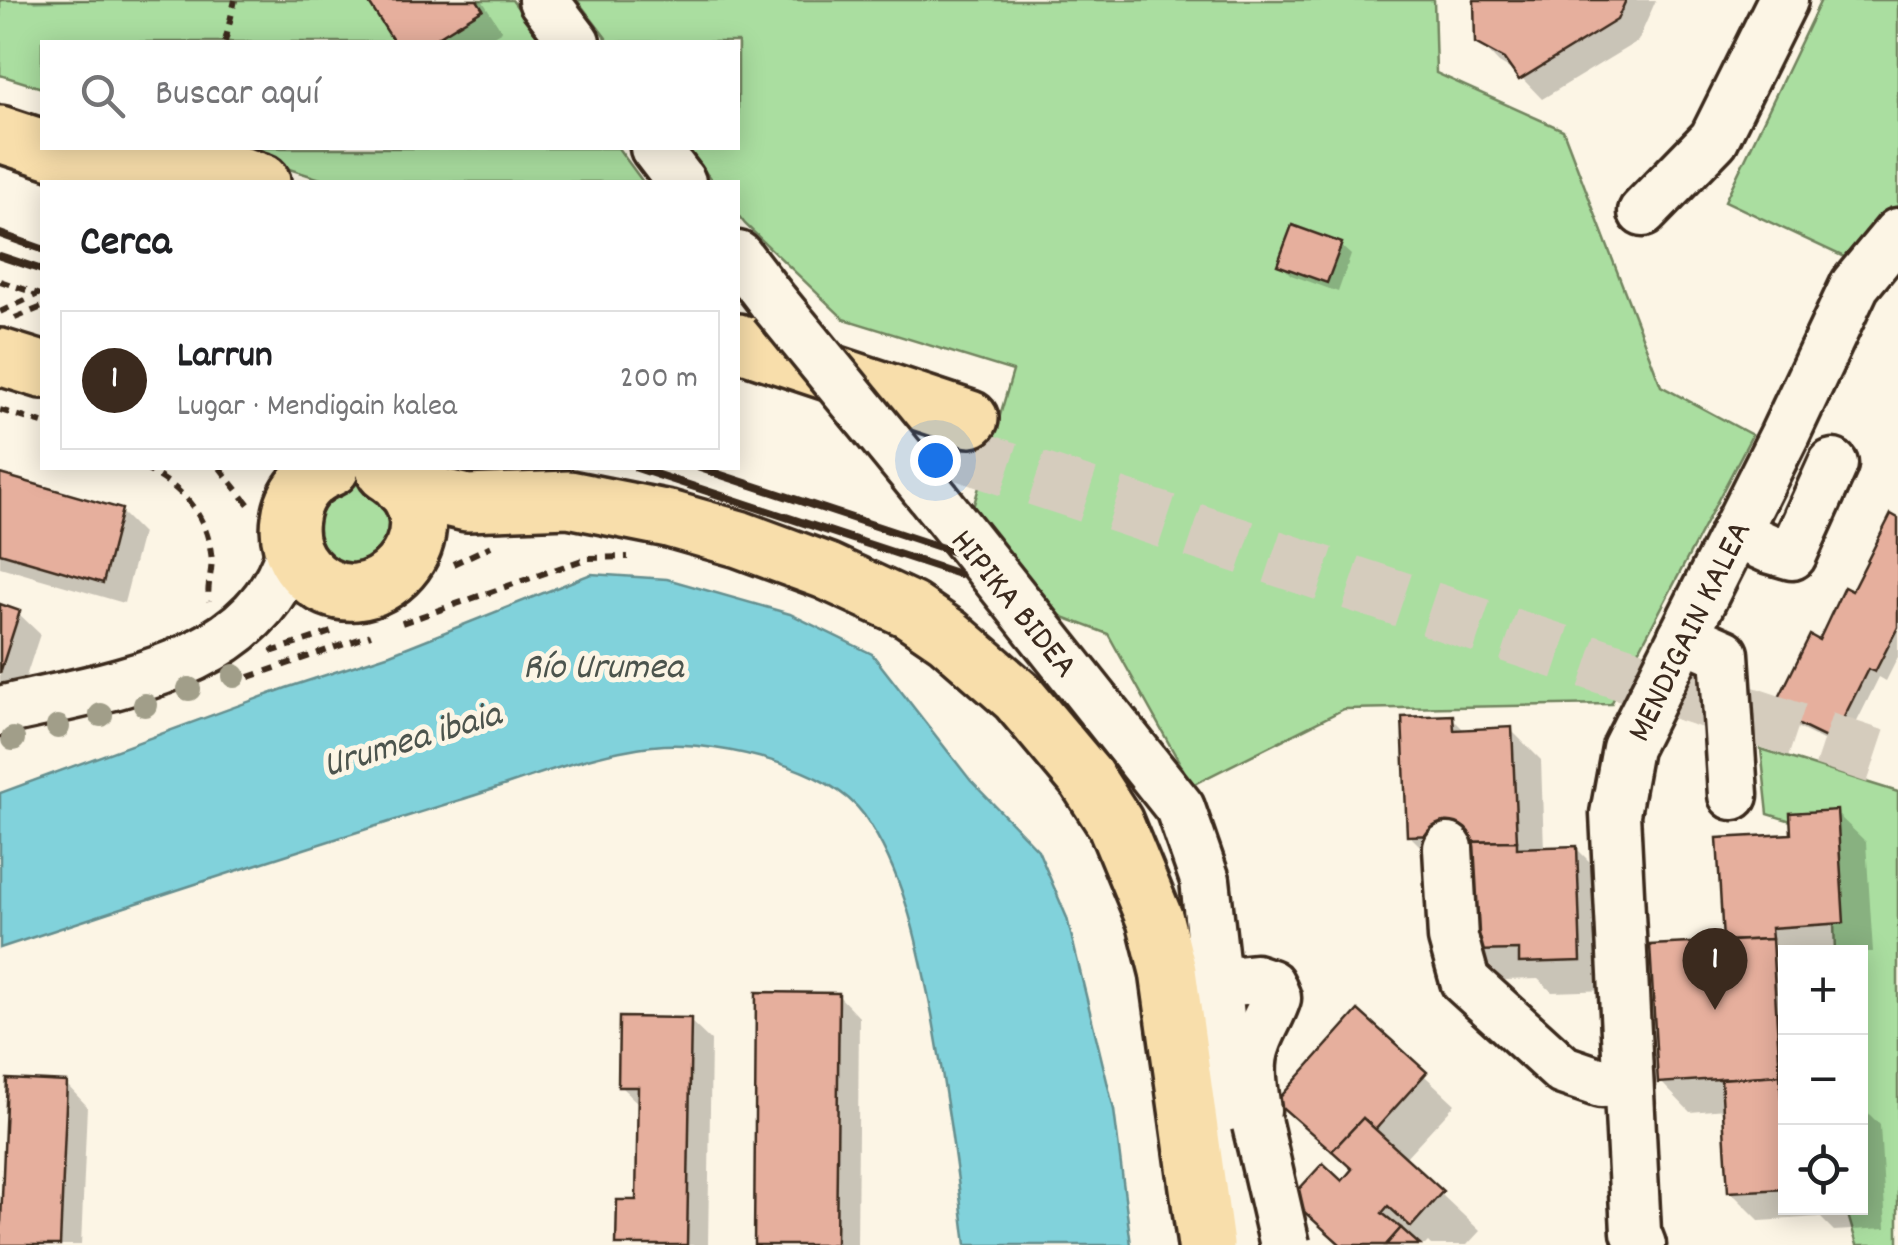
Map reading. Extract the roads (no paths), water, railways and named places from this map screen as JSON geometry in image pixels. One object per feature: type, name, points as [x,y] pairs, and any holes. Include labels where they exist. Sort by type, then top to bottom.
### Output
[{"type":"main road","points":[[0,95],[40,108]]},
{"type":"main road","points":[[0,134],[40,147]]},
{"type":"main road","points":[[49,150],[140,180]]},
{"type":"main road","points":[[164,150],[256,180]]},
{"type":"main road","points":[[740,380],[963,436],[756,322]]},
{"type":"main road","points":[[0,357],[40,369]]},
{"type":"main road","points":[[267,470],[306,572],[355,617],[379,586],[427,562],[449,524],[492,524],[542,498],[596,503],[722,534],[783,554],[910,610],[948,636],[1018,697],[1086,778],[1114,823],[1155,920],[1168,970],[1206,1245]]},
{"type":"main road","points":[[290,534],[300,492],[310,480],[328,470]]},
{"type":"main road","points":[[389,478],[446,500],[492,524]]},
{"type":"main road","points":[[389,478],[417,518],[427,562]]},
{"type":"street","points":[[543,0],[573,40]]},
{"type":"street","points":[[1643,212],[1714,138],[1783,0]]},
{"type":"street","points":[[656,150],[679,180]]},
{"type":"street","name":"MENDIGAIN KALEA","points":[[1640,1245],[1636,1232],[1615,814],[1627,748],[1855,285],[1898,234]]},
{"type":"street","name":"HIPIKA BIDEA","points":[[740,263],[756,322],[937,502],[1180,808],[1205,880],[1243,1230],[1241,1245]]},
{"type":"street","points":[[1736,533],[1792,555],[1834,464]]},
{"type":"street","points":[[248,623],[279,582],[290,534]]},
{"type":"street","points":[[0,712],[163,668],[302,598],[355,617]]},
{"type":"street","points":[[1683,636],[1724,654],[1733,795]]},
{"type":"street","points":[[1448,848],[1453,938],[1465,981],[1563,1070],[1601,1083],[1628,1082]]},
{"type":"street","points":[[1217,984],[1255,980],[1270,984],[1276,998],[1256,1043],[1251,1067],[1285,1245]]},
{"type":"street","points":[[1253,1093],[1294,1245]]},
{"type":"water","name":"Río Urumea","points":[[591,574],[667,579],[790,614],[872,654],[971,781],[1038,850],[1067,918],[1114,1110],[1131,1245],[966,1245],[932,1014],[915,936],[890,862],[864,815],[848,798],[801,771],[743,753],[664,745],[587,759],[0,948],[0,793],[390,654]]},
{"type":"tunnel","points":[[957,452],[1898,764]]},
{"type":"railway","points":[[0,234],[40,248]]},
{"type":"railway","points":[[0,256],[40,269]]},
{"type":"railway","points":[[643,470],[959,574]]},
{"type":"railway","points":[[706,470],[958,553]]},
{"type":"place","name":"Larrun","points":[[1715,1010]]},
{"type":"water label","name":"Urumea ibaia","points":[[411,737]]}]
